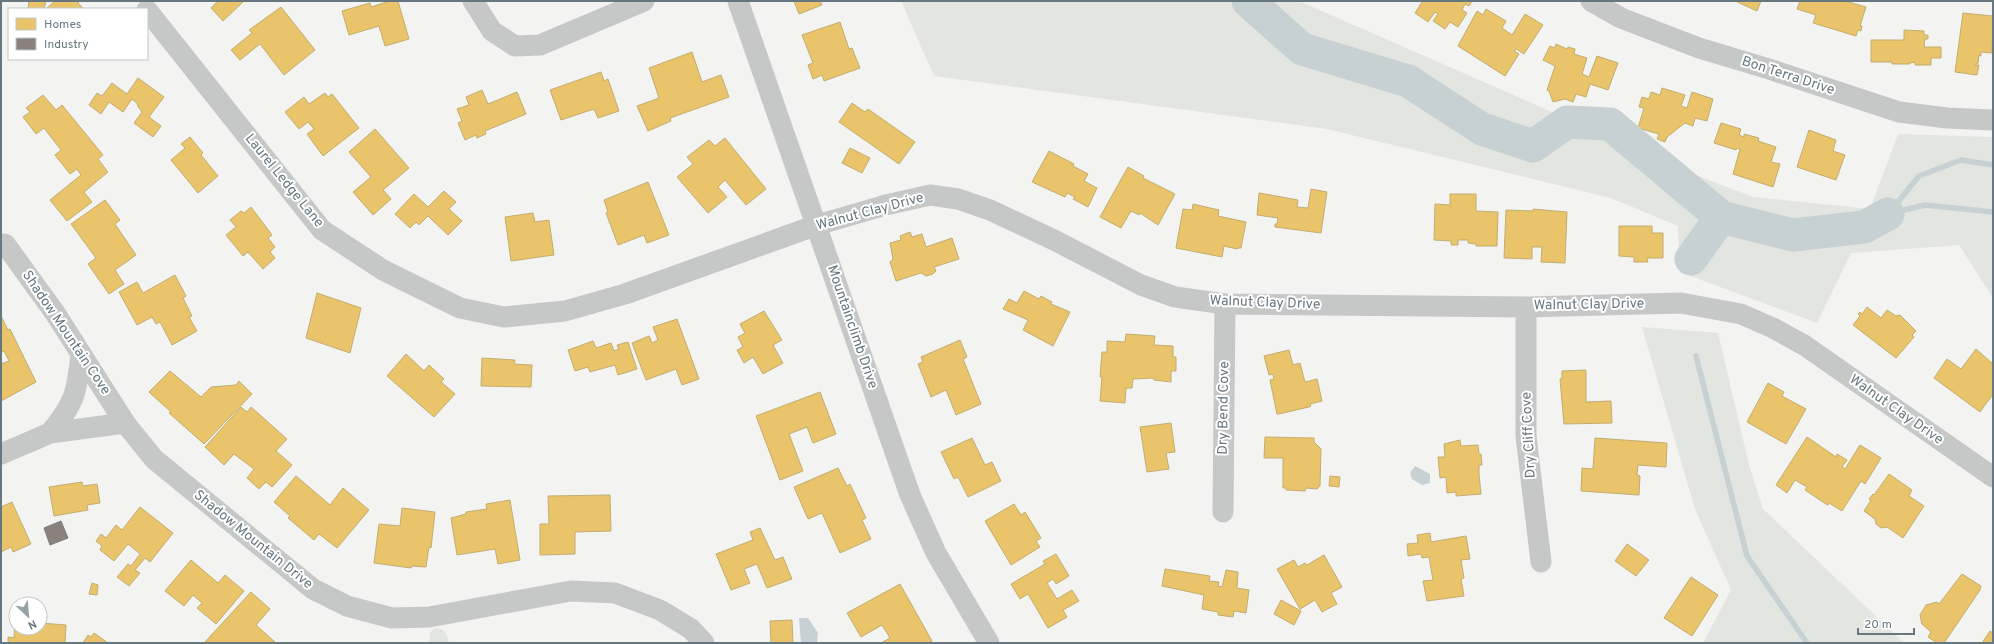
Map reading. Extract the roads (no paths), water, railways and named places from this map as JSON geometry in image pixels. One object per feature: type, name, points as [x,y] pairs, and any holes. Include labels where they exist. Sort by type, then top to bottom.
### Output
[{"type":"street","points":[[473,1],[492,31],[515,46],[540,45],[644,1]]},
{"type":"street","name":"Mountainclimb Drive","points":[[738,1],[910,495],[936,553],[989,643]]},
{"type":"street","name":"Bon Terra Drive","points":[[1591,1],[1621,18],[1699,48],[1769,69],[1899,112],[1947,118],[1993,120]]},
{"type":"street","name":"Laurel Ledge Lane","points":[[148,12],[322,230],[383,270],[460,308],[504,318]]},
{"type":"street","name":"Walnut Clay Drive","points":[[504,318],[565,311],[625,294],[817,225],[886,205],[930,195],[958,199],[990,210],[1054,240],[1141,285],[1175,297],[1225,304],[1526,307],[1680,303],[1741,314],[1773,328],[1804,345],[1993,477]]},
{"type":"street","name":"Shadow Mountain Cove","points":[[5,244],[55,313],[125,423]]},
{"type":"street","name":"Dry Bend Cove","points":[[1223,512],[1225,304]]},
{"type":"street","name":"Dry Cliff Cove","points":[[1526,307],[1526,436],[1541,562]]},
{"type":"street","points":[[50,433],[66,413],[78,387],[81,354]]},
{"type":"street","points":[[1,454],[50,433],[125,423]]},
{"type":"street","name":"Shadow Mountain Drive","points":[[125,423],[154,459],[313,589],[347,606],[392,618],[429,617],[571,591],[616,593],[660,610],[691,629],[704,643]]},
{"type":"waterway","points":[[1248,1],[1302,49],[1408,81],[1482,129],[1533,146],[1567,122],[1610,124],[1721,217],[1691,259]]},
{"type":"waterway","points":[[1888,214],[1919,176],[1961,160],[1993,165]]},
{"type":"waterway","points":[[1888,214],[1925,205],[1993,212]]},
{"type":"waterway","points":[[1721,217],[1793,235],[1864,227],[1888,214]]},
{"type":"waterway","points":[[1696,356],[1747,556],[1807,643]]}]
